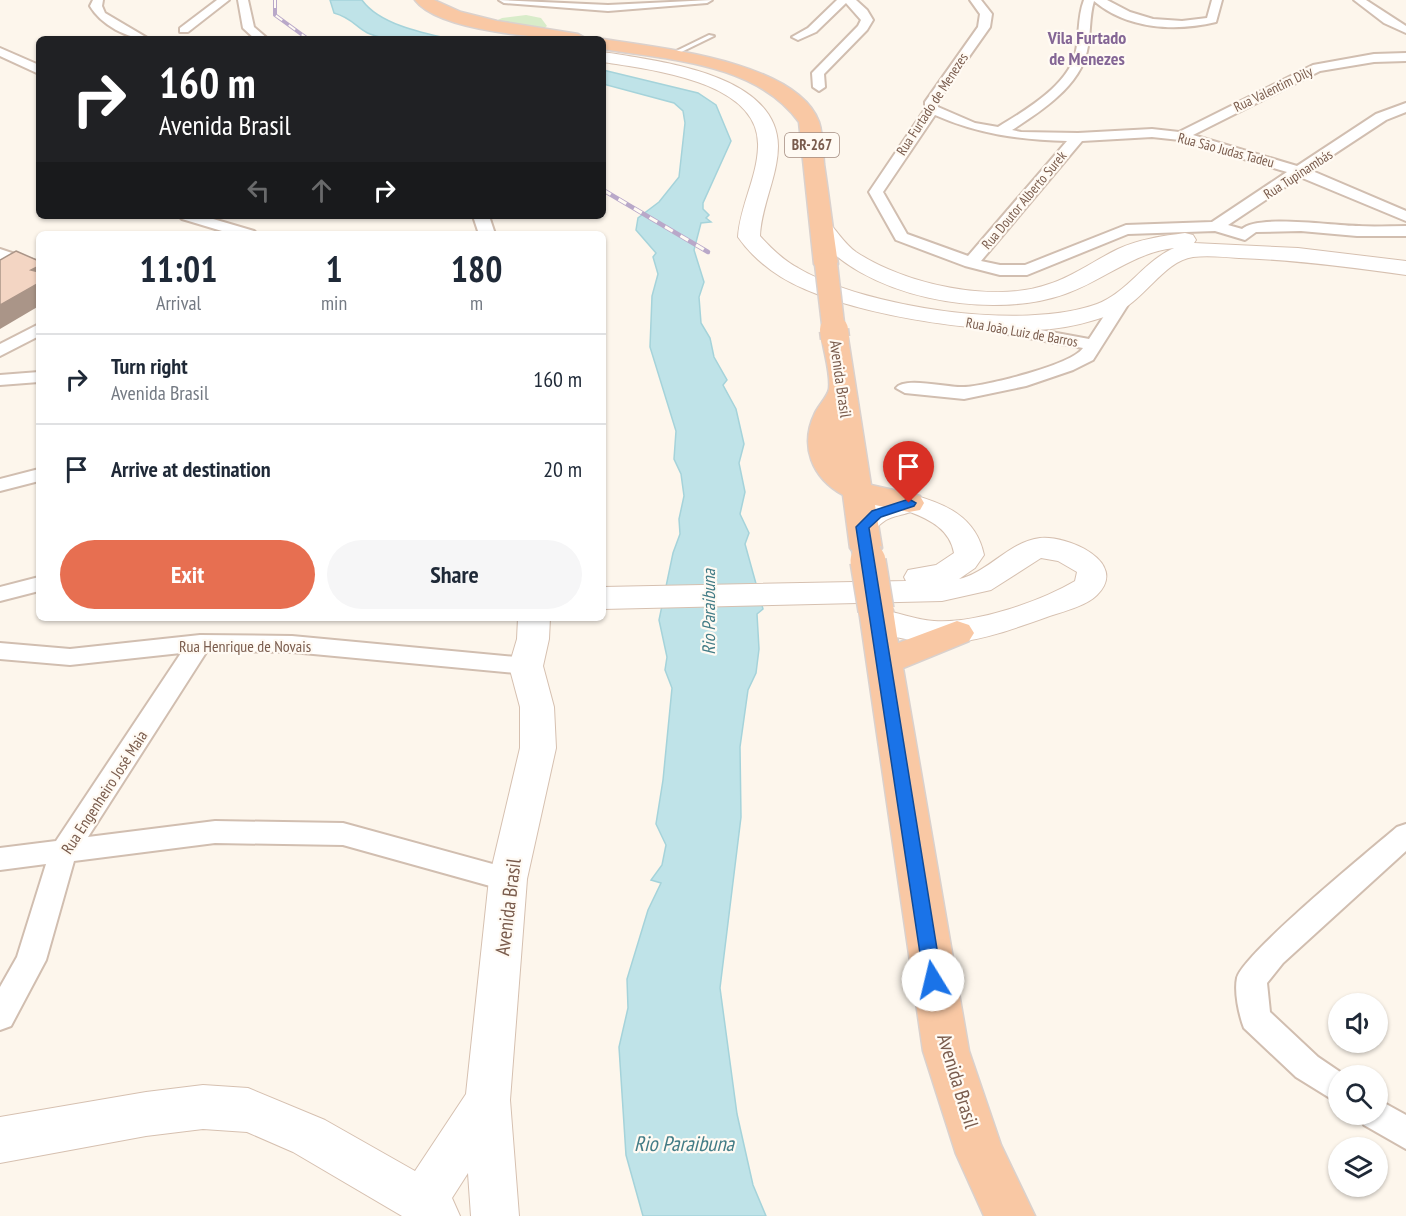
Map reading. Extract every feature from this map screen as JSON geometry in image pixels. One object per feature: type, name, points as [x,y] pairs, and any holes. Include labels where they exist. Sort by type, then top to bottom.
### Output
[{"type":"highway","points":[[417,5],[486,23],[552,28],[569,36]]},
{"type":"highway","points":[[417,5],[445,24],[500,36]]},
{"type":"highway","points":[[500,36],[485,30],[486,23],[504,7]]},
{"type":"highway","points":[[445,12],[504,7],[543,15],[552,28]]},
{"type":"highway","points":[[530,36],[552,28]]},
{"type":"highway","name":"BR-267","points":[[606,45],[764,83],[787,95],[801,107],[809,122],[823,230]]},
{"type":"highway","name":"BR-267","points":[[606,50],[660,57]]},
{"type":"highway","name":"Avenida Brasil","points":[[823,230],[842,391],[826,416],[822,431],[822,450],[832,475],[858,490],[946,1051],[980,1154],[1010,1216]]},
{"type":"highway","points":[[858,490],[909,503]]},
{"type":"highway","points":[[884,662],[957,633]]},
{"type":"main road","points":[[606,58],[680,73],[723,86],[736,92],[764,117],[768,132],[768,147],[749,220],[749,237],[779,266],[798,277],[853,298],[949,318],[1041,323],[1081,316],[1123,300],[1162,261],[1193,250],[1284,238],[1406,255]]},
{"type":"main road","points":[[823,230],[846,255],[876,271],[913,285],[954,294],[1008,298],[1045,294],[1079,281],[1128,253],[1165,242],[1251,243],[1343,260],[1406,268]]},
{"type":"main road","points":[[1343,260],[1359,252],[1378,251]]},
{"type":"main road","points":[[807,585],[931,576],[955,569],[969,555],[968,545],[957,527],[936,512],[909,503],[876,514],[865,538]]},
{"type":"main road","points":[[609,588],[807,585],[957,590],[983,581],[1016,558],[1038,549],[1057,549],[1076,555],[1090,570],[1092,579],[1088,586],[1080,592],[1046,607],[957,633],[917,631],[876,615]]},
{"type":"main road","name":"Avenida Brasil","points":[[495,1216],[488,1134],[488,1100],[508,879],[538,748],[538,635]]},
{"type":"main road","points":[[0,1140],[203,1107],[248,1110],[309,1136],[424,1212],[488,1100]]},
{"type":"street","points":[[98,0],[96,6],[101,15],[138,36]]},
{"type":"street","points":[[184,30],[224,0]]},
{"type":"street","points":[[243,0],[249,28],[258,36]]},
{"type":"street","points":[[504,7],[608,8],[707,0]]},
{"type":"street","points":[[798,37],[812,30],[843,0]]},
{"type":"street","points":[[819,87],[818,74],[863,28],[867,20],[863,12],[849,0]]},
{"type":"street","name":"Rua Furtado de Menezes","points":[[975,0],[986,14],[984,27],[931,102],[932,109],[876,192],[901,237],[971,263],[1000,270],[1027,270],[1126,230],[1216,226]]},
{"type":"street","points":[[1000,132],[1014,124],[1070,75],[1080,59],[1089,0]]},
{"type":"street","points":[[1099,0],[1130,18],[1165,26],[1188,26],[1212,20],[1217,0]]},
{"type":"street","points":[[1359,0],[1388,21],[1406,30]]},
{"type":"street","points":[[0,52],[36,69]]},
{"type":"street","name":"Rua Valentim Dily","points":[[1181,136],[1317,68],[1374,58],[1406,57]]},
{"type":"street","name":"Rua Tupinambás","points":[[1216,226],[1381,117],[1406,107]]},
{"type":"street","name":"Rua São Judas Tadeu","points":[[932,109],[971,126],[1021,136],[1078,137],[1152,133],[1181,136],[1301,172],[1406,216]]},
{"type":"street","name":"Rua Doutor Alberto Surek","points":[[971,263],[1078,137]]},
{"type":"street","points":[[201,219],[239,231]]},
{"type":"street","points":[[1216,226],[1251,243],[1252,228],[1301,226],[1357,231],[1406,231]]},
{"type":"street","points":[[1,256],[36,266]]},
{"type":"street","name":"Rua João Luiz de Barros","points":[[905,388],[964,393],[1020,382],[1087,356],[1123,300]]},
{"type":"street","name":"Rua João Luiz de Barros","points":[[949,318],[1095,345]]},
{"type":"street","points":[[0,351],[36,331]]},
{"type":"street","points":[[0,380],[36,377]]},
{"type":"street","points":[[0,485],[36,476]]},
{"type":"street","points":[[0,594],[36,585]]},
{"type":"street","name":"Rua Henrique de Novais","points":[[0,651],[70,657],[200,643],[292,644],[538,635]]},
{"type":"street","name":"Rua Engenheiro José Maia","points":[[0,1016],[31,960],[63,853],[200,643]]},
{"type":"street","points":[[0,859],[63,853],[215,832],[343,834],[508,879]]},
{"type":"street","points":[[1328,1082],[1307,1066],[1255,1018],[1252,980],[1273,954],[1406,835]]},
{"type":"street","points":[[1388,1122],[1406,1133]]},
{"type":"lane","points":[[660,57],[711,36]]},
{"type":"green space","points":[[526,15],[541,18],[547,26],[542,30],[494,22],[502,18]]},
{"type":"water","points":[[330,0],[362,0],[379,15],[390,21],[438,36],[376,36],[334,13]]},
{"type":"water","name":"Rio Paraibuna","points":[[606,71],[698,93],[716,105],[731,141],[703,203],[703,209],[709,215],[706,218],[711,222],[701,223],[694,250],[704,282],[699,297],[701,323],[710,338],[714,357],[727,380],[723,385],[736,409],[744,444],[739,463],[745,492],[740,514],[749,533],[745,544],[763,609],[757,614],[759,649],[756,673],[748,690],[740,747],[741,817],[720,988],[737,1114],[753,1185],[766,1216],[643,1216],[626,1155],[619,1047],[628,1008],[627,979],[648,910],[661,883],[651,880],[662,865],[666,845],[656,824],[663,780],[672,688],[665,670],[667,657],[659,620],[673,553],[680,534],[679,519],[684,496],[681,474],[674,459],[676,431],[650,347],[652,296],[658,274],[653,257],[656,253],[636,230],[638,218],[659,202],[679,177],[685,123],[683,111],[674,103],[606,85]]},
{"type":"building","points":[[16,251],[36,260],[36,268],[31,270],[36,271],[36,285],[0,305],[0,260]]},
{"type":"railway","points":[[275,0],[275,15],[304,36]]},
{"type":"railway","points":[[606,192],[708,252]]},
{"type":"district","name":"Vila Furtado de Menezes","points":[[1087,48]]},
{"type":"route","points":[[909,503],[897,505],[876,514],[863,527],[933,980]]}]
